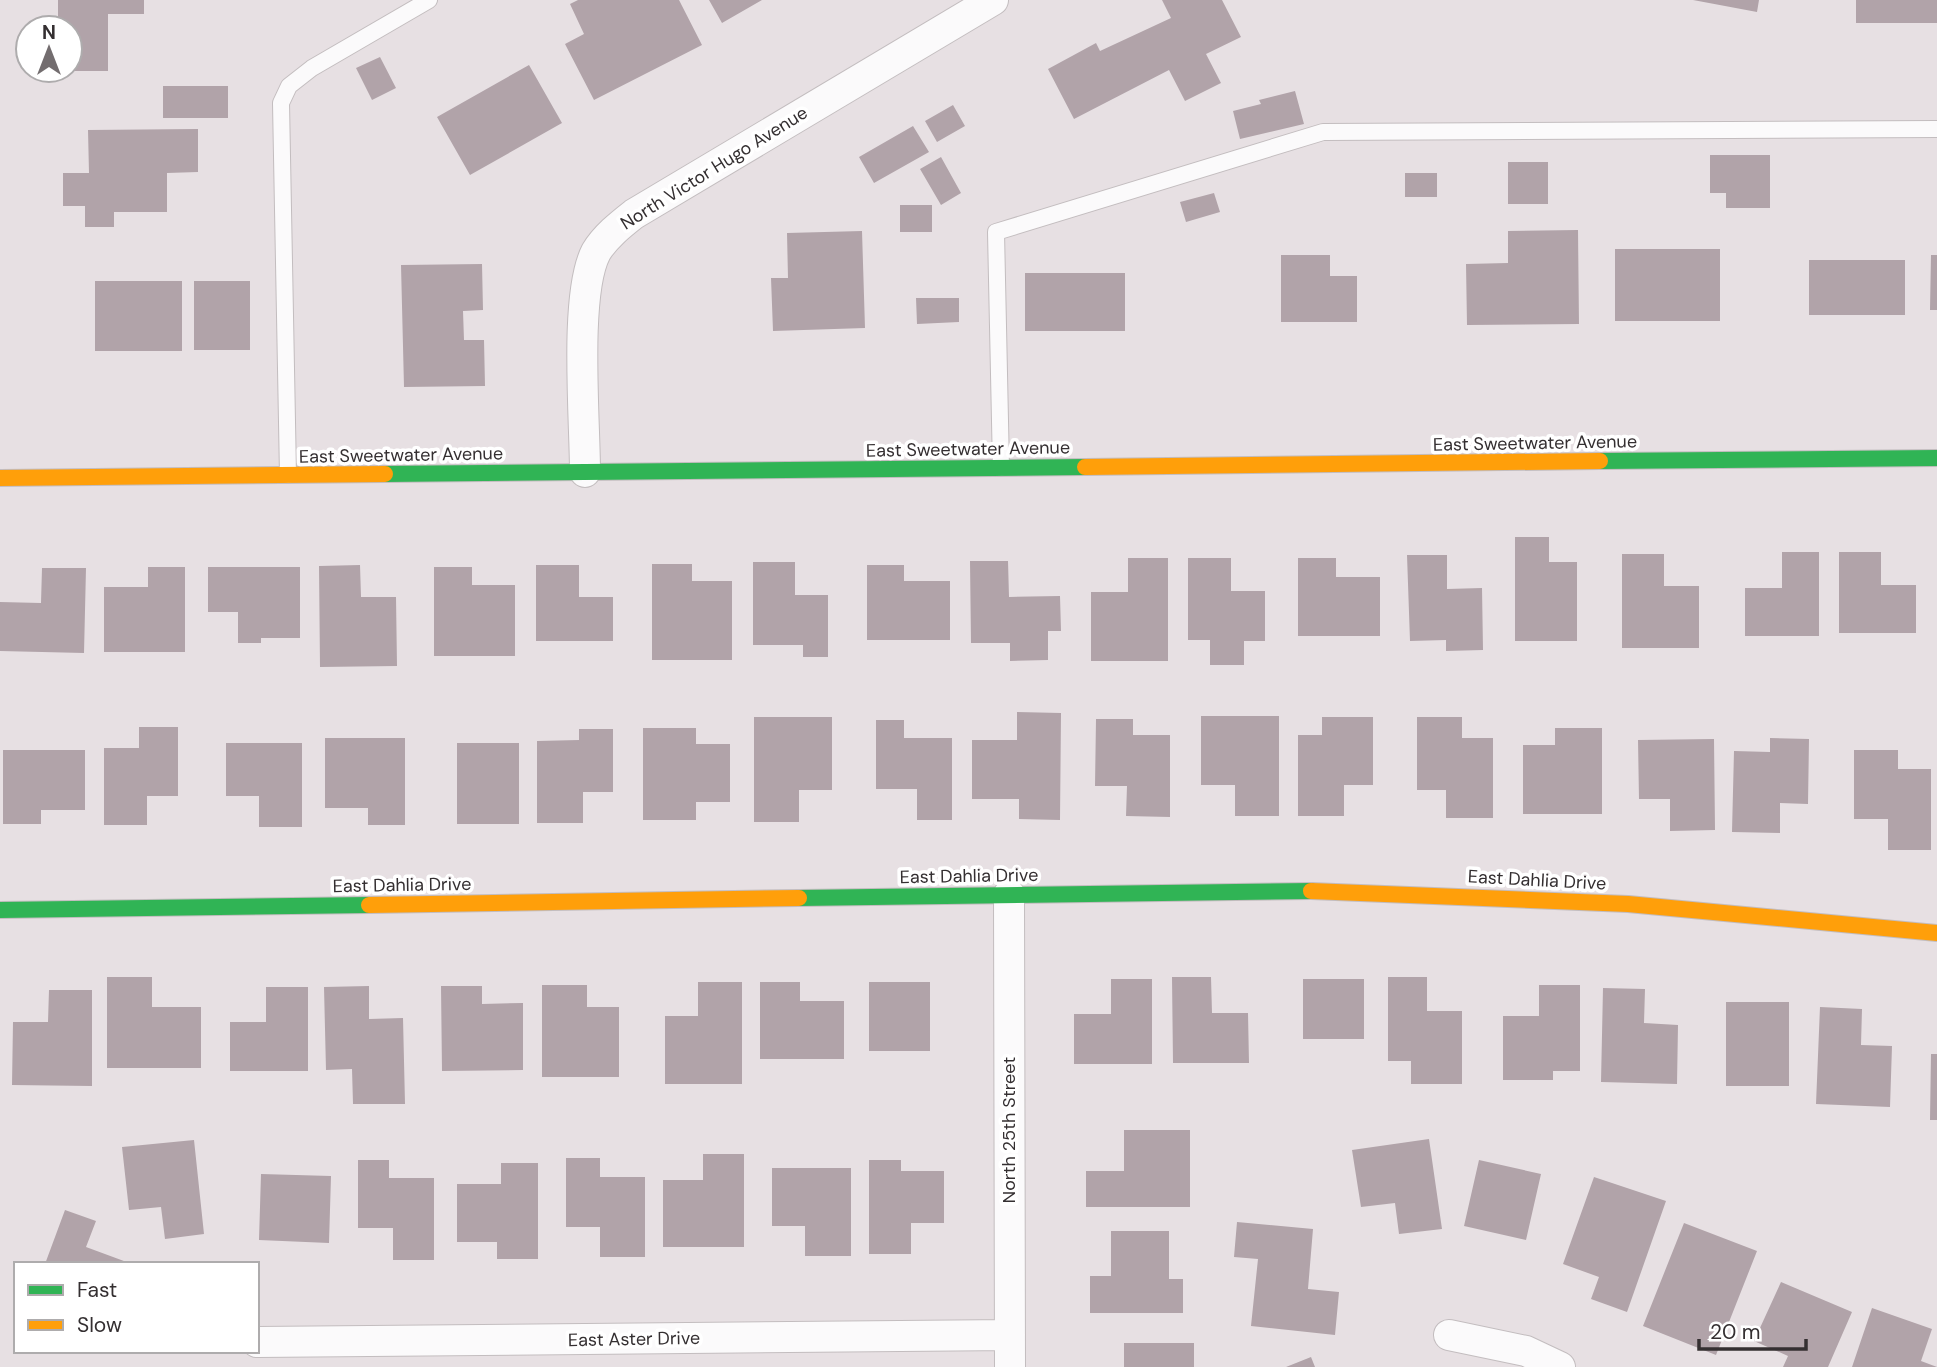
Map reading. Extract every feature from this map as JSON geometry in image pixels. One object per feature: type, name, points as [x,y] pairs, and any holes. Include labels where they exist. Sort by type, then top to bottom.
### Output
[{"type":"street","name":"North Victor Hugo Avenue","points":[[585,472],[584,292],[597,251],[614,229],[634,214],[993,0]]},
{"type":"street","name":"East Sweetwater Avenue","points":[[0,478],[1937,458]]},
{"type":"street","name":"East Dahlia Drive","points":[[0,910],[1305,891],[1628,904],[1937,933]]},
{"type":"street","name":"North 25th Street","points":[[1009,894],[1010,1367]]},
{"type":"street","name":"East Aster Drive","points":[[259,1342],[1010,1335]]},
{"type":"street","points":[[1449,1335],[1526,1351],[1560,1367]]},
{"type":"lane","points":[[288,475],[281,103],[289,86],[312,68],[429,0]]},
{"type":"lane","points":[[1001,467],[996,232],[1323,132],[1937,129]]},
{"type":"building","points":[[58,0],[144,0],[144,14],[108,14],[108,71],[84,71],[84,14],[58,14]]},
{"type":"building","points":[[578,0],[679,0],[702,45],[594,100],[565,44],[584,34],[570,4]]},
{"type":"building","points":[[709,0],[762,0],[722,23]]},
{"type":"building","points":[[1162,0],[1222,0],[1241,37],[1206,54],[1221,83],[1185,101],[1169,70],[1074,119],[1048,69],[1096,43],[1100,51],[1171,18]]},
{"type":"building","points":[[1693,0],[1759,0],[1757,12]]},
{"type":"building","points":[[1856,0],[1937,0],[1937,23],[1856,23]]},
{"type":"building","points":[[380,57],[396,88],[372,100],[356,68]]},
{"type":"building","points":[[529,65],[562,123],[470,175],[437,117]]},
{"type":"building","points":[[163,86],[228,86],[228,118],[163,118]]},
{"type":"building","points":[[1295,91],[1304,124],[1240,139],[1233,111],[1261,104],[1259,100]]},
{"type":"building","points":[[953,105],[965,126],[937,142],[925,121]]},
{"type":"building","points":[[913,126],[929,152],[874,183],[859,157]]},
{"type":"building","points":[[198,129],[198,172],[167,173],[167,212],[114,212],[114,227],[85,227],[85,206],[63,206],[63,173],[89,173],[88,130]]},
{"type":"building","points":[[1710,155],[1770,155],[1770,208],[1726,208],[1726,193],[1710,193]]},
{"type":"building","points":[[941,157],[961,193],[941,205],[920,169]]},
{"type":"building","points":[[1508,162],[1548,162],[1548,204],[1508,204]]},
{"type":"building","points":[[1405,173],[1437,173],[1437,197],[1405,197]]},
{"type":"building","points":[[1214,193],[1220,212],[1186,222],[1180,202]]},
{"type":"building","points":[[900,205],[932,205],[932,232],[900,232]]},
{"type":"building","points":[[1578,230],[1579,324],[1467,325],[1466,264],[1508,263],[1508,231]]},
{"type":"building","points":[[862,231],[865,328],[773,331],[771,278],[788,278],[787,233]]},
{"type":"building","points":[[1615,249],[1720,249],[1720,321],[1615,321]]},
{"type":"building","points":[[1281,255],[1330,255],[1330,276],[1357,276],[1357,322],[1281,322]]},
{"type":"building","points":[[1931,255],[1937,255],[1937,310],[1930,310]]},
{"type":"building","points":[[1809,260],[1905,260],[1905,315],[1809,315]]},
{"type":"building","points":[[482,264],[483,310],[463,311],[464,340],[484,340],[485,386],[404,387],[401,265]]},
{"type":"building","points":[[1025,273],[1125,273],[1125,331],[1025,331]]},
{"type":"building","points":[[95,281],[182,281],[182,351],[95,351]]},
{"type":"building","points":[[194,281],[250,281],[250,350],[194,350]]},
{"type":"building","points":[[916,298],[959,298],[959,322],[917,324]]},
{"type":"building","points":[[1515,537],[1549,537],[1549,562],[1577,562],[1577,641],[1515,641]]},
{"type":"building","points":[[1782,552],[1819,552],[1819,636],[1745,636],[1745,588],[1782,588]]},
{"type":"building","points":[[1839,552],[1881,552],[1881,585],[1916,585],[1916,633],[1839,633]]},
{"type":"building","points":[[1622,554],[1664,554],[1664,586],[1699,586],[1699,648],[1622,648]]},
{"type":"building","points":[[1407,555],[1447,555],[1447,589],[1482,588],[1483,650],[1446,651],[1446,640],[1410,641]]},
{"type":"building","points":[[1128,558],[1168,558],[1168,661],[1091,661],[1091,592],[1128,592]]},
{"type":"building","points":[[1188,558],[1231,558],[1231,591],[1265,591],[1265,641],[1244,641],[1244,665],[1210,665],[1210,640],[1188,640]]},
{"type":"building","points":[[1298,558],[1336,558],[1336,577],[1380,577],[1380,636],[1298,636]]},
{"type":"building","points":[[970,561],[1008,561],[1009,597],[1060,596],[1061,631],[1048,631],[1048,660],[1010,661],[1010,643],[971,643]]},
{"type":"building","points":[[753,562],[795,562],[795,595],[828,595],[828,657],[803,657],[803,645],[753,645]]},
{"type":"building","points":[[652,564],[692,564],[692,581],[732,581],[732,660],[652,660]]},
{"type":"building","points":[[360,565],[361,597],[396,597],[397,666],[320,667],[319,566]]},
{"type":"building","points":[[536,565],[579,565],[579,597],[613,597],[613,641],[536,641]]},
{"type":"building","points":[[867,565],[904,565],[904,581],[950,581],[950,640],[867,640]]},
{"type":"building","points":[[148,567],[185,567],[185,652],[104,652],[104,587],[148,587]]},
{"type":"building","points":[[208,567],[300,567],[300,638],[261,638],[261,643],[238,643],[238,612],[208,612]]},
{"type":"building","points":[[434,567],[472,567],[472,585],[515,585],[515,656],[434,656]]},
{"type":"building","points":[[42,568],[86,568],[84,653],[0,651],[0,602],[41,603]]},
{"type":"building","points":[[1017,712],[1061,713],[1060,820],[1019,819],[1019,799],[972,799],[972,740],[1017,740]]},
{"type":"building","points":[[1201,716],[1279,716],[1279,816],[1235,816],[1235,785],[1201,785]]},
{"type":"building","points":[[754,717],[832,717],[832,790],[799,790],[799,822],[754,822]]},
{"type":"building","points":[[1322,717],[1373,717],[1373,785],[1344,785],[1344,816],[1298,816],[1298,735],[1322,735]]},
{"type":"building","points":[[1417,717],[1462,717],[1462,738],[1493,738],[1493,818],[1446,818],[1446,790],[1417,790]]},
{"type":"building","points":[[1096,719],[1133,719],[1133,735],[1170,735],[1170,817],[1126,816],[1127,786],[1095,786]]},
{"type":"building","points":[[876,720],[904,720],[904,738],[952,738],[952,820],[917,820],[917,789],[876,789]]},
{"type":"building","points":[[139,727],[178,727],[178,796],[147,796],[147,825],[104,825],[104,748],[139,748]]},
{"type":"building","points":[[643,728],[696,728],[696,744],[730,744],[730,802],[696,802],[696,820],[643,820]]},
{"type":"building","points":[[1555,728],[1602,728],[1602,814],[1523,814],[1523,745],[1555,745]]},
{"type":"building","points":[[579,729],[613,729],[613,792],[583,792],[583,823],[537,823],[537,741],[579,740]]},
{"type":"building","points":[[325,738],[405,738],[405,825],[368,825],[368,808],[325,808]]},
{"type":"building","points":[[1770,738],[1809,739],[1808,804],[1780,803],[1780,833],[1732,832],[1734,751],[1770,752]]},
{"type":"building","points":[[1714,739],[1715,830],[1670,831],[1670,799],[1639,799],[1638,740]]},
{"type":"building","points":[[226,743],[302,743],[302,827],[259,827],[259,796],[226,796]]},
{"type":"building","points":[[457,743],[519,743],[519,824],[457,824]]},
{"type":"building","points":[[3,750],[85,750],[85,810],[41,810],[41,824],[3,824]]},
{"type":"building","points":[[1854,750],[1898,750],[1898,769],[1931,769],[1931,850],[1888,850],[1888,819],[1854,819]]},
{"type":"building","points":[[107,977],[152,977],[152,1007],[201,1007],[201,1068],[107,1068]]},
{"type":"building","points":[[1172,977],[1211,977],[1212,1013],[1248,1013],[1249,1063],[1173,1063]]},
{"type":"building","points":[[1388,977],[1427,977],[1427,1011],[1462,1011],[1462,1084],[1411,1084],[1411,1061],[1388,1061]]},
{"type":"building","points":[[1111,979],[1152,979],[1152,1064],[1074,1064],[1074,1014],[1111,1014]]},
{"type":"building","points":[[1303,979],[1364,979],[1364,1039],[1303,1039]]},
{"type":"building","points":[[698,982],[742,982],[742,1084],[665,1084],[665,1016],[698,1016]]},
{"type":"building","points":[[760,982],[800,982],[800,1001],[844,1001],[844,1059],[760,1059]]},
{"type":"building","points":[[869,982],[930,982],[930,1051],[869,1051]]},
{"type":"building","points":[[542,985],[587,985],[587,1007],[619,1007],[619,1077],[542,1077]]},
{"type":"building","points":[[1539,985],[1580,985],[1580,1071],[1553,1071],[1553,1080],[1503,1080],[1503,1016],[1539,1016]]},
{"type":"building","points":[[369,986],[369,1019],[403,1018],[405,1104],[353,1104],[352,1069],[326,1070],[324,987]]},
{"type":"building","points":[[441,986],[482,986],[482,1004],[523,1003],[523,1070],[442,1071]]},
{"type":"building","points":[[266,987],[308,987],[308,1071],[230,1071],[230,1022],[266,1022]]},
{"type":"building","points":[[1603,988],[1645,989],[1644,1023],[1678,1025],[1677,1084],[1601,1082]]},
{"type":"building","points":[[49,990],[92,990],[92,1086],[12,1085],[13,1022],[48,1022]]},
{"type":"building","points":[[1726,1002],[1789,1002],[1789,1086],[1726,1086]]},
{"type":"building","points":[[1820,1007],[1862,1009],[1861,1045],[1892,1046],[1890,1107],[1816,1104]]},
{"type":"building","points":[[1931,1054],[1937,1054],[1937,1120],[1930,1120]]},
{"type":"building","points":[[1124,1130],[1190,1130],[1190,1207],[1086,1207],[1086,1171],[1124,1171]]},
{"type":"building","points":[[1429,1139],[1442,1229],[1399,1234],[1395,1203],[1361,1207],[1352,1150]]},
{"type":"building","points":[[194,1140],[204,1234],[165,1239],[161,1207],[129,1210],[122,1147]]},
{"type":"building","points":[[703,1154],[744,1154],[744,1247],[663,1247],[663,1180],[703,1180]]},
{"type":"building","points":[[566,1158],[600,1158],[600,1177],[645,1177],[645,1257],[600,1257],[600,1227],[566,1227]]},
{"type":"building","points":[[358,1160],[389,1160],[389,1178],[434,1178],[434,1260],[393,1260],[393,1228],[358,1228]]},
{"type":"building","points":[[869,1160],[901,1160],[901,1171],[944,1171],[944,1223],[911,1223],[911,1254],[869,1254]]},
{"type":"building","points":[[1479,1160],[1541,1174],[1526,1240],[1464,1226]]},
{"type":"building","points":[[501,1163],[538,1163],[538,1259],[497,1259],[497,1242],[457,1242],[457,1184],[501,1184]]},
{"type":"building","points":[[772,1168],[851,1168],[851,1256],[805,1256],[805,1226],[772,1226]]},
{"type":"building","points":[[261,1174],[331,1176],[329,1243],[259,1240]]},
{"type":"building","points":[[1594,1177],[1666,1201],[1627,1312],[1591,1299],[1599,1277],[1563,1264]]},
{"type":"building","points":[[65,1210],[96,1221],[86,1247],[127,1262],[46,1262]]},
{"type":"building","points":[[1237,1222],[1313,1229],[1308,1289],[1339,1292],[1335,1335],[1251,1326],[1258,1259],[1234,1257]]},
{"type":"building","points":[[1684,1223],[1757,1251],[1716,1355],[1643,1326]]},
{"type":"building","points":[[1111,1231],[1169,1231],[1169,1279],[1183,1279],[1183,1313],[1090,1313],[1090,1276],[1111,1276]]},
{"type":"building","points":[[1781,1282],[1852,1312],[1828,1367],[1783,1367],[1788,1356],[1754,1341]]},
{"type":"building","points":[[1872,1308],[1932,1329],[1921,1361],[1937,1367],[1852,1367]]},
{"type":"building","points":[[1124,1343],[1194,1343],[1194,1367],[1124,1367]]},
{"type":"building","points":[[1311,1357],[1315,1367],[1286,1367]]},
{"type":"traffic: fast","points":[[1600,461],[1937,458]]},
{"type":"traffic: fast","points":[[385,474],[1085,467]]},
{"type":"traffic: fast","points":[[799,898],[1311,891]]},
{"type":"traffic: fast","points":[[0,910],[369,905]]},
{"type":"traffic: slow","points":[[1085,467],[1600,461]]},
{"type":"traffic: slow","points":[[0,478],[385,474]]},
{"type":"traffic: slow","points":[[1311,891],[1628,904],[1937,933]]},
{"type":"traffic: slow","points":[[369,905],[799,898]]}]
